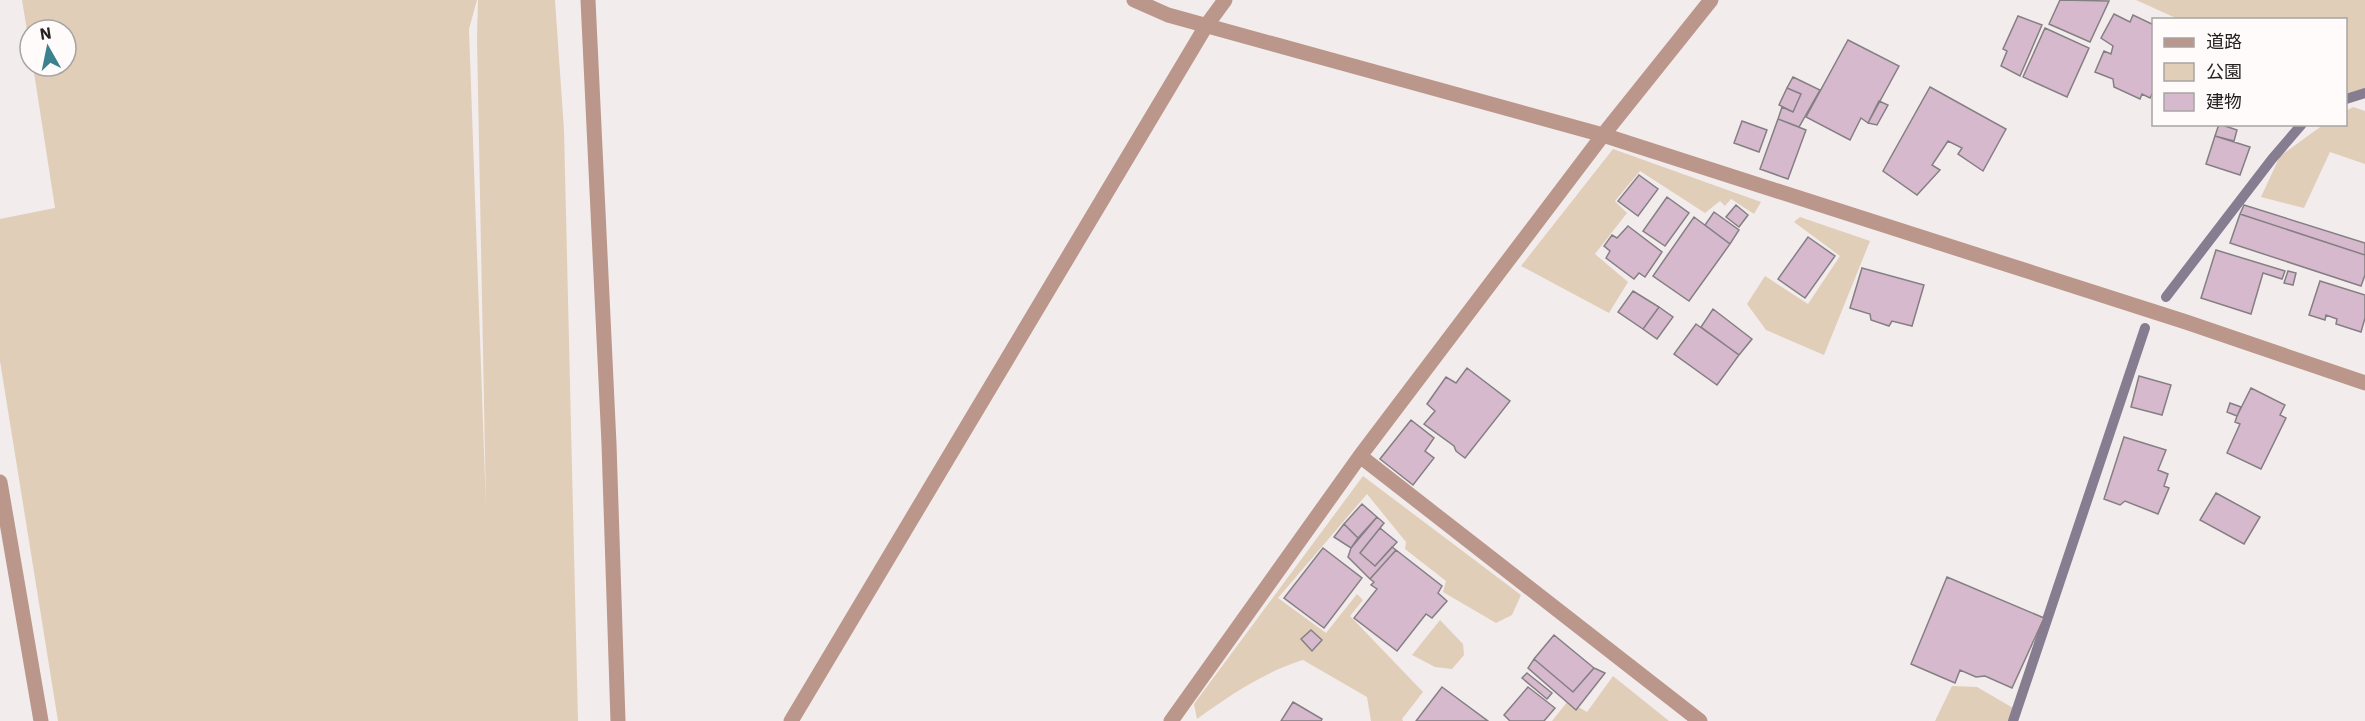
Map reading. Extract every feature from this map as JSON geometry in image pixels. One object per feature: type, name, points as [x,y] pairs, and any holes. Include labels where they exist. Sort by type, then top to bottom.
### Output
[{"type":"street","points":[[588,0],[609,432],[618,721]]},
{"type":"street","points":[[1134,0],[1168,15],[1206,26],[1603,135],[2174,318],[2365,383]]},
{"type":"street","points":[[790,721],[1206,26],[1225,0]]},
{"type":"street","points":[[1171,721],[1360,456],[1603,135],[1711,0]]},
{"type":"street","points":[[1360,456],[1700,721]]},
{"type":"street","points":[[0,482],[41,721]]},
{"type":"green space","points":[[22,0],[477,0],[469,29],[486,507],[478,0],[555,0],[564,130],[578,721],[58,721],[0,361],[0,219],[55,208],[35,78],[78,78],[78,18],[25,18]]},
{"type":"green space","points":[[2136,0],[2365,0],[2365,88],[2347,94],[2347,18],[2176,18]]},
{"type":"green space","points":[[2353,107],[2365,111],[2365,164],[2330,152],[2304,208],[2261,197],[2280,156],[2322,126],[2347,126],[2347,110]]},
{"type":"green space","points":[[1613,149],[1761,202],[1754,214],[1731,199],[1725,206],[1720,201],[1705,213],[1640,171],[1615,201],[1627,213],[1595,254],[1628,282],[1609,313],[1521,266]]},
{"type":"green space","points":[[1800,217],[1870,241],[1824,355],[1766,330],[1747,304],[1765,276],[1808,304],[1840,256],[1794,222]]},
{"type":"green space","points":[[1363,476],[1521,595],[1512,615],[1496,623],[1443,592],[1446,581],[1405,549],[1406,542],[1367,494],[1278,598],[1326,633],[1357,594],[1363,600],[1350,616],[1423,692],[1402,719],[1403,721],[1371,721],[1367,697],[1303,660],[1248,685],[1197,719],[1194,704]]},
{"type":"green space","points":[[1440,620],[1463,644],[1464,655],[1452,669],[1435,667],[1412,655]]},
{"type":"green space","points":[[1613,676],[1669,721],[1552,721],[1568,701],[1587,712]]},
{"type":"green space","points":[[1952,686],[1977,687],[2020,712],[2017,721],[1935,721]]},
{"type":"building","points":[[2060,0],[2109,1],[2090,42],[2049,24]]},
{"type":"building","points":[[2114,14],[2130,22],[2133,15],[2152,24],[2152,94],[2150,98],[2142,94],[2140,99],[2114,87],[2113,79],[2095,72],[2104,51],[2111,54],[2113,46],[2101,38]]},
{"type":"building","points":[[2018,16],[2042,25],[2020,76],[2001,66],[2007,51],[2003,49]]},
{"type":"building","points":[[2045,28],[2089,48],[2067,97],[2023,77]]},
{"type":"building","points":[[1848,40],[1899,66],[1868,123],[1861,118],[1850,140],[1806,117]]},
{"type":"building","points":[[1793,77],[1820,90],[1799,127],[1778,119],[1782,107],[1793,112],[1801,94],[1787,88]]},
{"type":"building","points":[[1930,87],[2006,129],[1983,171],[1958,154],[1962,148],[1948,141],[1932,165],[1940,170],[1917,195],[1883,171]]},
{"type":"building","points":[[1787,88],[1801,94],[1793,112],[1779,105]]},
{"type":"building","points":[[1879,101],[1888,105],[1877,125],[1868,123]]},
{"type":"building","points":[[1778,119],[1806,130],[1788,179],[1760,169]]},
{"type":"building","points":[[1742,121],[1767,130],[1759,152],[1734,143]]},
{"type":"building","points":[[2218,126],[2237,130],[2234,141],[2215,136]]},
{"type":"building","points":[[2215,136],[2250,147],[2240,175],[2206,164]]},
{"type":"building","points":[[1639,175],[1658,189],[1638,216],[1618,201]]},
{"type":"building","points":[[1667,197],[1689,213],[1665,246],[1643,231]]},
{"type":"building","points":[[1736,205],[1748,215],[1739,227],[1726,217]]},
{"type":"building","points":[[2244,205],[2365,243],[2365,255],[2240,214]]},
{"type":"building","points":[[1714,212],[1739,230],[1730,244],[1705,225]]},
{"type":"building","points":[[2240,214],[2365,255],[2365,275],[2361,286],[2230,243]]},
{"type":"building","points":[[1694,217],[1730,244],[1689,301],[1653,276]]},
{"type":"building","points":[[1628,226],[1662,252],[1645,277],[1639,273],[1634,279],[1606,258],[1610,251],[1604,246],[1612,235],[1617,238]]},
{"type":"building","points":[[1808,237],[1835,256],[1805,298],[1778,279]]},
{"type":"building","points":[[2216,250],[2285,271],[2282,279],[2263,273],[2251,314],[2201,298]]},
{"type":"building","points":[[1862,268],[1924,285],[1912,326],[1892,321],[1889,326],[1871,320],[1870,314],[1850,308]]},
{"type":"building","points":[[2288,271],[2296,273],[2293,285],[2284,283]]},
{"type":"building","points":[[2320,281],[2365,295],[2365,318],[2361,332],[2336,324],[2337,319],[2326,315],[2325,320],[2309,315]]},
{"type":"building","points":[[1633,291],[1659,307],[1643,329],[1618,312]]},
{"type":"building","points":[[1659,307],[1673,317],[1657,339],[1643,329]]},
{"type":"building","points":[[1713,309],[1752,339],[1739,355],[1701,327]]},
{"type":"building","points":[[1696,324],[1739,355],[1717,385],[1674,354]]},
{"type":"building","points":[[1467,368],[1510,401],[1465,458],[1456,451],[1454,446],[1424,424],[1435,411],[1427,404],[1446,377],[1456,383]]},
{"type":"building","points":[[2139,376],[2171,385],[2162,415],[2131,407]]},
{"type":"building","points":[[2251,388],[2285,405],[2280,415],[2286,418],[2261,469],[2227,453],[2240,424],[2235,422],[2237,416]]},
{"type":"building","points":[[2230,403],[2241,407],[2237,416],[2227,412]]},
{"type":"building","points":[[1411,420],[1434,438],[1425,451],[1434,458],[1413,485],[1380,459]]},
{"type":"building","points":[[2124,437],[2166,450],[2158,470],[2168,474],[2164,486],[2169,488],[2158,514],[2125,501],[2120,505],[2104,499]]},
{"type":"building","points":[[2216,493],[2260,517],[2244,544],[2200,520]]},
{"type":"building","points":[[1362,504],[1377,517],[1358,538],[1344,524]]},
{"type":"building","points":[[1377,517],[1384,523],[1360,553],[1375,566],[1392,547],[1396,550],[1370,579],[1348,557],[1351,548]]},
{"type":"building","points":[[1344,524],[1358,538],[1351,548],[1334,537]]},
{"type":"building","points":[[1380,528],[1397,542],[1375,566],[1360,553]]},
{"type":"building","points":[[1323,548],[1362,578],[1324,628],[1284,598]]},
{"type":"building","points":[[1396,550],[1442,586],[1438,593],[1447,601],[1432,618],[1426,614],[1397,651],[1354,618],[1377,589],[1371,585],[1374,582],[1370,579]]},
{"type":"building","points":[[1947,577],[2044,618],[2012,688],[1985,676],[1976,677],[1960,670],[1955,683],[1911,664]]},
{"type":"building","points":[[1311,630],[1322,640],[1312,651],[1301,639]]},
{"type":"building","points":[[1554,635],[1594,668],[1573,692],[1534,659]]},
{"type":"building","points":[[1534,659],[1573,692],[1594,668],[1605,673],[1576,710],[1528,668]]},
{"type":"building","points":[[1527,673],[1552,693],[1547,699],[1522,678]]},
{"type":"building","points":[[1442,687],[1488,721],[1416,721]]},
{"type":"building","points":[[1528,687],[1555,708],[1544,721],[1510,721],[1504,715]]},
{"type":"building","points":[[1293,702],[1322,719],[1321,721],[1281,721]]},
{"type":"waterway","points":[[2347,99],[2365,93]]},
{"type":"waterway","points":[[2166,297],[2272,159],[2300,126]]},
{"type":"waterway","points":[[2013,721],[2145,328]]}]
